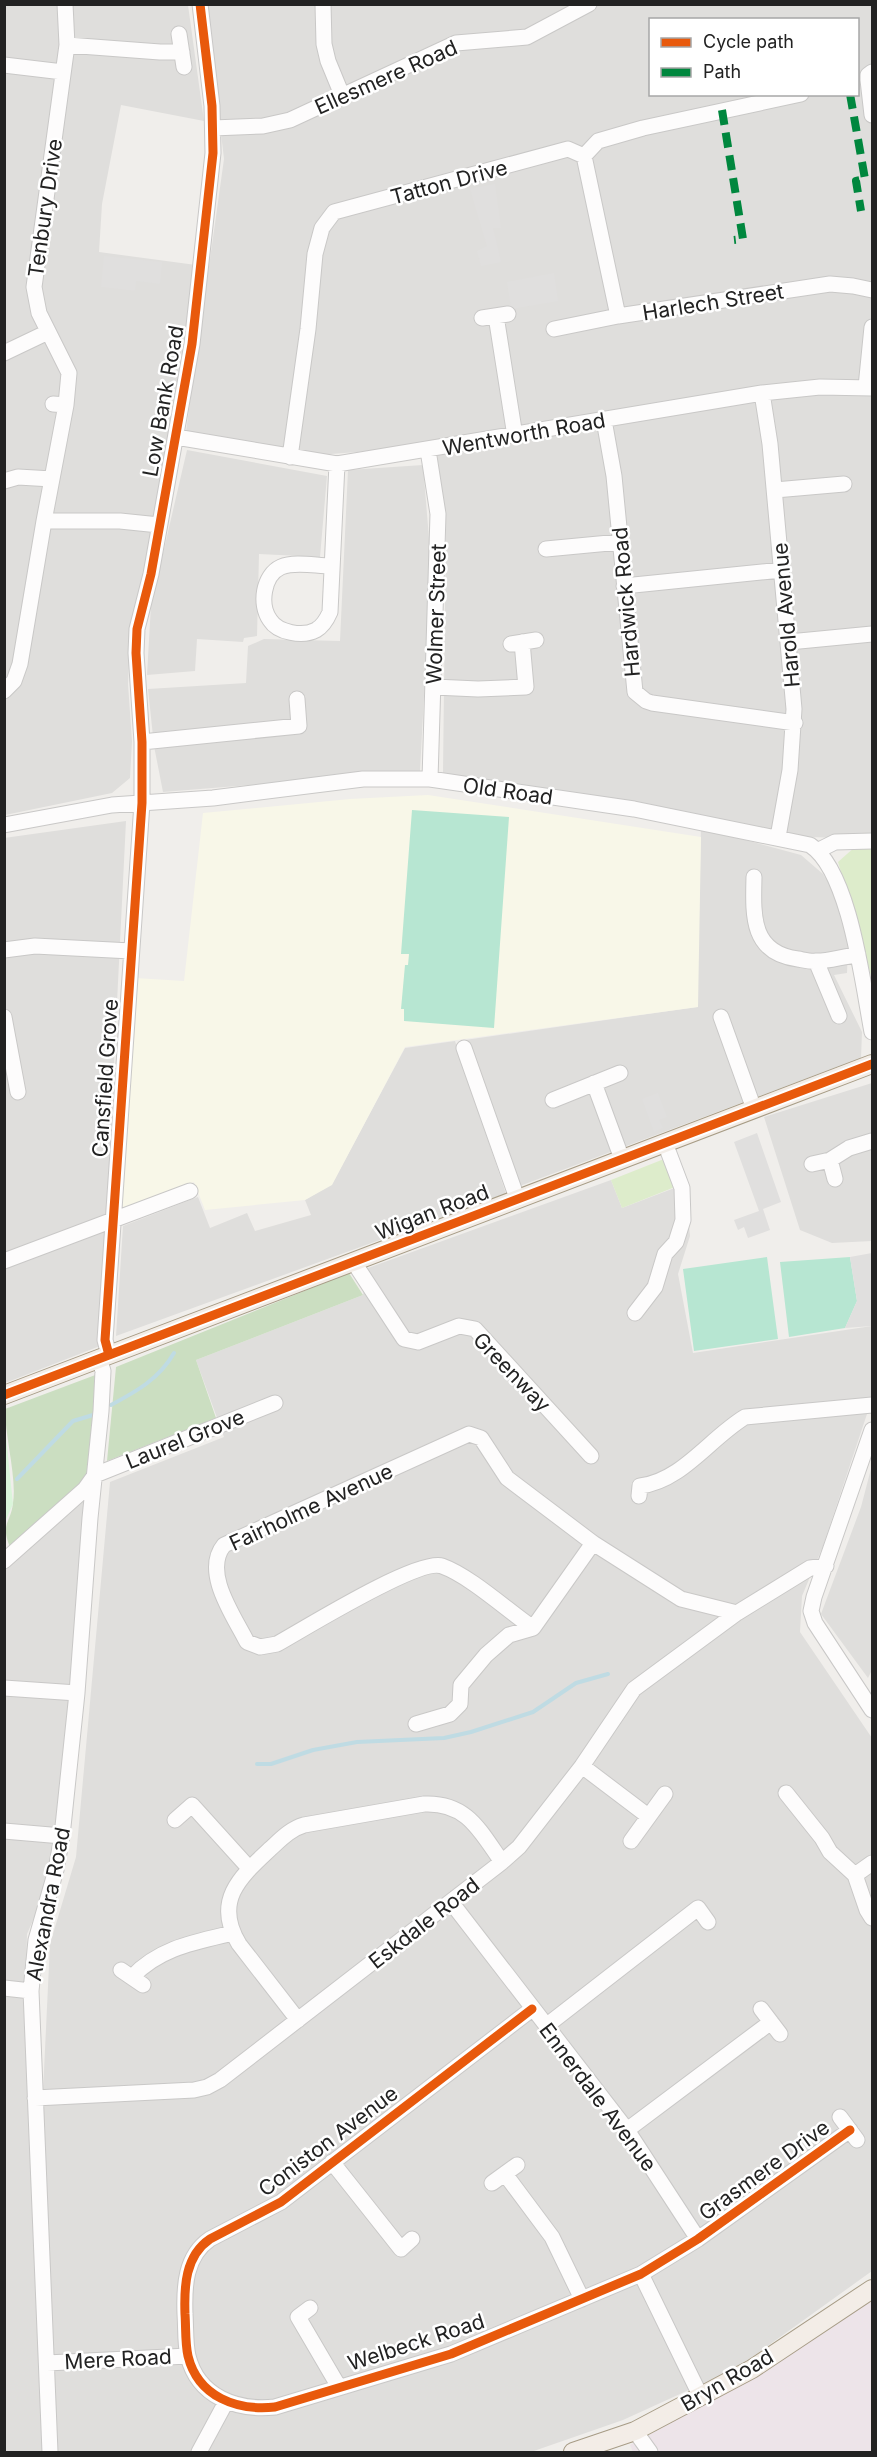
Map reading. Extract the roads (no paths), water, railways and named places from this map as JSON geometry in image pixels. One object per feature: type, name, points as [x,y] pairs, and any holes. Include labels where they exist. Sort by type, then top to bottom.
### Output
[{"type":"main road","name":"Wigan Road","points":[[4,1395],[873,1064]]},
{"type":"main road","name":"Bryn Road","points":[[573,2452],[635,2432],[701,2397],[752,2369],[873,2289]]},
{"type":"street","name":"Tenbury Drive","points":[[4,691],[14,681],[21,664],[52,479],[59,404],[69,373],[37,307],[34,287],[67,45],[65,4]]},
{"type":"street","name":"Low Bank Road","points":[[142,803],[137,629],[151,574],[192,344],[210,190],[213,128],[200,4]]},
{"type":"street","points":[[323,4],[324,44],[328,61],[342,95]]},
{"type":"street","name":"Ellesmere Road","points":[[213,128],[277,124],[456,43],[527,37],[589,4]]},
{"type":"street","points":[[179,34],[184,68]]},
{"type":"street","points":[[67,45],[182,52]]},
{"type":"street","points":[[4,65],[63,72]]},
{"type":"street","points":[[873,72],[868,75],[868,80],[873,115]]},
{"type":"street","points":[[618,316],[584,156],[598,141],[643,128],[792,96]]},
{"type":"street","name":"Tatton Drive","points":[[290,457],[308,329],[315,254],[322,228],[334,212],[568,149],[584,156]]},
{"type":"street","name":"Harlech Street","points":[[554,329],[618,316],[830,284],[873,290]]},
{"type":"street","points":[[495,316],[515,436]]},
{"type":"street","points":[[869,388],[873,327]]},
{"type":"street","points":[[4,353],[48,332]]},
{"type":"street","name":"Wentworth Road","points":[[176,437],[337,464],[762,393],[820,387],[869,388]]},
{"type":"street","name":"Harold Avenue","points":[[762,393],[775,490],[795,723],[789,780],[778,837]]},
{"type":"street","name":"Hardwick Road","points":[[604,420],[614,476],[634,686],[640,697],[652,703],[795,723]]},
{"type":"street","name":"Wolmer Street","points":[[428,450],[438,514],[430,779]]},
{"type":"street","points":[[331,566],[293,565],[275,571],[268,577],[264,605],[270,621],[286,632],[307,633],[317,630],[325,622],[330,612],[337,464]]},
{"type":"street","points":[[4,480],[18,477],[52,479]]},
{"type":"street","points":[[775,490],[824,494],[844,484]]},
{"type":"street","points":[[44,521],[120,521],[159,525]]},
{"type":"street","points":[[546,549],[620,542]]},
{"type":"street","points":[[624,586],[782,570]]},
{"type":"street","points":[[789,642],[873,634]]},
{"type":"street","points":[[434,687],[478,689],[526,687],[523,642]]},
{"type":"street","points":[[142,742],[299,726],[297,699]]},
{"type":"street","name":"Old Road","points":[[4,825],[92,808],[213,798],[363,779],[430,779],[634,809],[810,844],[819,850]]},
{"type":"street","name":"Cansfield Grove","points":[[104,1356],[142,803]]},
{"type":"street","points":[[873,841],[835,842],[819,850],[840,889],[858,955],[873,1032]]},
{"type":"street","points":[[754,878],[754,912],[760,936],[772,952],[787,958],[816,962],[858,955]]},
{"type":"street","points":[[4,950],[35,946],[131,951]]},
{"type":"street","points":[[816,962],[839,1016]]},
{"type":"street","points":[[4,1017],[18,1092]]},
{"type":"street","points":[[721,1017],[754,1109]]},
{"type":"street","points":[[464,1048],[517,1198]]},
{"type":"street","points":[[553,1100],[620,1073]]},
{"type":"street","points":[[594,1083],[622,1159]]},
{"type":"street","points":[[812,1164],[830,1160],[849,1148],[873,1141]]},
{"type":"street","points":[[635,1313],[656,1287],[665,1254],[676,1242],[683,1220],[682,1188],[665,1143]]},
{"type":"street","points":[[830,1160],[836,1179]]},
{"type":"street","points":[[4,1262],[190,1191]]},
{"type":"street","name":"Greenway","points":[[353,1261],[404,1339],[418,1342],[459,1326],[475,1329],[591,1456]]},
{"type":"street","name":"Alexandra Road","points":[[50,2452],[31,1991],[36,1940],[63,1836],[104,1356]]},
{"type":"street","name":"Laurel Grove","points":[[95,1475],[275,1403]]},
{"type":"street","points":[[639,1496],[640,1486],[652,1484],[674,1474],[731,1425],[745,1417],[873,1405]]},
{"type":"street","points":[[873,1430],[814,1597],[812,1611],[815,1623],[873,1710]]},
{"type":"street","name":"Fairholme Avenue","points":[[532,1628],[465,1578],[440,1565],[416,1570],[384,1584],[277,1644],[260,1647],[247,1642],[221,1588],[216,1569],[220,1551],[224,1545],[470,1434],[481,1438],[507,1478],[593,1543],[681,1599],[737,1613]]},
{"type":"street","points":[[4,1561],[85,1489],[95,1475]]},
{"type":"street","points":[[423,1718],[450,1714],[460,1704],[461,1685],[486,1655],[509,1635],[532,1628],[593,1543]]},
{"type":"street","name":"Eskdale Road","points":[[35,2098],[194,2090],[207,2087],[220,2080],[519,1847],[582,1766],[634,1689],[737,1613],[810,1568],[826,1566]]},
{"type":"street","points":[[4,1688],[77,1693]]},
{"type":"street","points":[[582,1766],[648,1816]]},
{"type":"street","points":[[784,1792],[822,1838],[830,1852],[855,1875],[867,1910],[873,1918]]},
{"type":"street","points":[[631,1840],[665,1794]]},
{"type":"street","points":[[298,2020],[232,1933],[228,1915],[230,1899],[236,1884],[249,1869],[297,1827],[434,1803],[450,1806],[465,1814],[502,1862]]},
{"type":"street","points":[[175,1820],[192,1805],[249,1869]]},
{"type":"street","points":[[4,1831],[63,1836]]},
{"type":"street","points":[[855,1875],[873,1863]]},
{"type":"street","name":"Ennerdale Avenue","points":[[451,1902],[627,2130],[698,2239]]},
{"type":"street","points":[[546,2026],[698,1908],[708,1922]]},
{"type":"street","points":[[132,1977],[148,1962],[167,1951],[232,1933]]},
{"type":"street","points":[[4,1988],[31,1991]]},
{"type":"street","name":"Coniston Avenue","points":[[188,2356],[186,2283],[191,2262],[199,2247],[281,2202],[532,2009]]},
{"type":"street","points":[[627,2130],[775,2028],[761,2009]]},
{"type":"street","name":"Grasmere Drive","points":[[698,2239],[854,2135],[840,2117]]},
{"type":"street","points":[[332,2162],[401,2248],[412,2240]]},
{"type":"street","points":[[505,2174],[552,2238],[582,2299]]},
{"type":"street","name":"Welbeck Road","points":[[188,2356],[203,2384],[226,2402],[245,2408],[275,2407],[451,2354],[641,2274],[698,2239]]},
{"type":"street","points":[[641,2274],[701,2397]]},
{"type":"street","points":[[310,2308],[298,2317],[339,2387]]},
{"type":"street","name":"Mere Road","points":[[47,2363],[188,2356]]},
{"type":"street","points":[[199,2452],[226,2402]]},
{"type":"street","points":[[635,2432],[650,2452]]},
{"type":"waterway","points":[[111,1405],[154,1377],[174,1353]]},
{"type":"waterway","points":[[17,1479],[73,1421],[93,1415]]},
{"type":"waterway","points":[[257,1764],[271,1764],[313,1750],[357,1742],[444,1738],[471,1732],[533,1712],[576,1683],[608,1674]]}]
